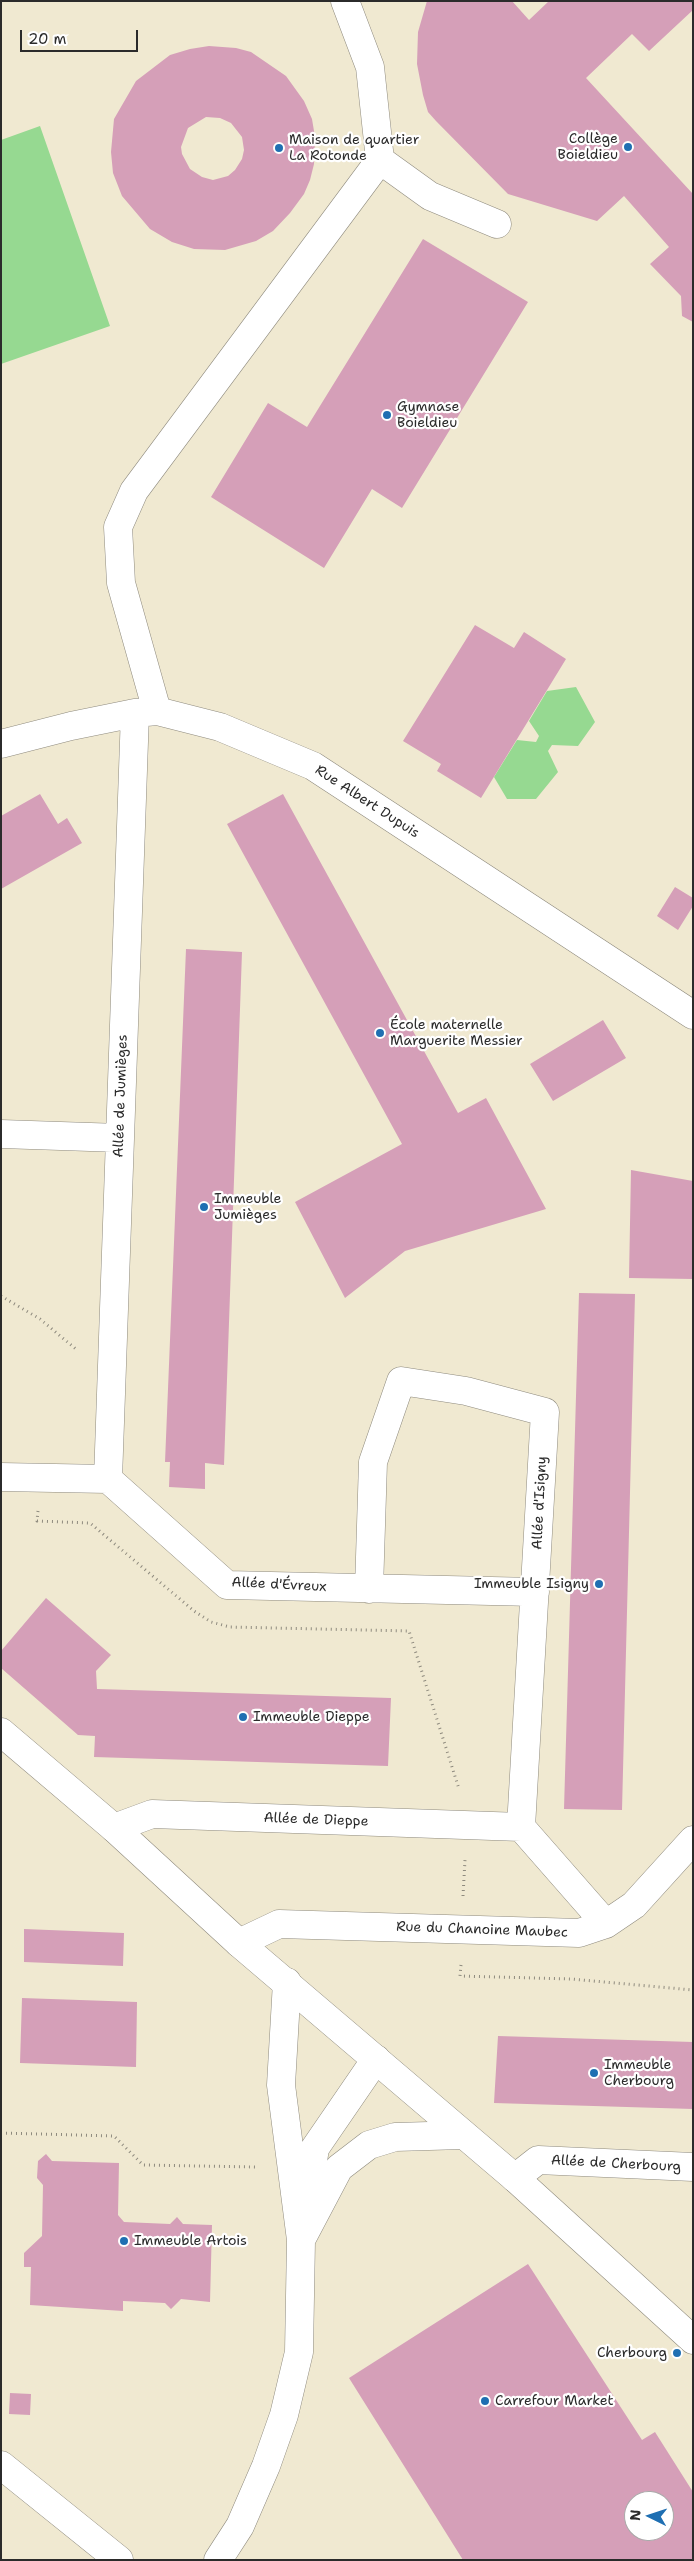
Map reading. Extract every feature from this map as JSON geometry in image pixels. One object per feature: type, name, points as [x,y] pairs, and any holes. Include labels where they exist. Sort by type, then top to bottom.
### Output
[{"type":"street","points":[[344,1],[370,67],[380,160],[430,196],[498,224]]},
{"type":"street","name":"Allée de Jumièges","points":[[108,1479],[120,1138],[146,712],[121,583],[118,527],[134,491],[380,160]]},
{"type":"street","name":"Rue Albert Dupuis","points":[[1,744],[71,726],[146,712],[220,727],[313,766],[693,1015]]},
{"type":"street","points":[[1,1134],[120,1138]]},
{"type":"street","name":"Allée d'Isigny","points":[[368,1589],[373,1462],[401,1381],[466,1391],[545,1412],[521,1827]]},
{"type":"street","points":[[1,1477],[108,1479]]},
{"type":"street","name":"Allée d'Évreux","points":[[108,1479],[227,1585],[535,1592]]},
{"type":"street","points":[[1,1732],[114,1828],[239,1943],[515,2178],[693,2340]]},
{"type":"street","name":"Allée de Dieppe","points":[[114,1828],[152,1814],[521,1827]]},
{"type":"street","points":[[521,1827],[606,1924]]},
{"type":"street","name":"Rue du Chanoine Maubec","points":[[239,1943],[279,1924],[579,1933],[606,1924],[634,1905],[693,1840]]},
{"type":"street","points":[[287,1982],[281,2085],[301,2240]]},
{"type":"street","points":[[218,2560],[244,2517],[266,2466],[284,2415],[299,2352],[301,2240],[315,2148],[376,2059]]},
{"type":"street","points":[[301,2240],[339,2168],[369,2146],[395,2137],[463,2135]]},
{"type":"street","name":"Allée de Cherbourg","points":[[515,2178],[538,2160],[693,2168]]},
{"type":"street","points":[[1,2465],[119,2560]]},
{"type":"path","points":[[1,1296],[40,1319],[112,1376]]},
{"type":"path","points":[[39,1478],[37,1521],[90,1523],[194,1611],[211,1622],[230,1627],[409,1631],[465,1810],[460,1976],[571,1979],[693,1990]]},
{"type":"path","points":[[1,2133],[114,2136],[143,2165],[292,2168]]},
{"type":"green space","points":[[40,126],[110,326],[1,364],[1,140]]},
{"type":"green space","points":[[576,687],[595,722],[578,746],[552,745],[548,751],[558,772],[536,799],[507,799],[494,777],[517,740],[536,742],[539,736],[529,721],[547,691]]},
{"type":"building","points":[[427,1],[512,1],[529,20],[549,1],[693,1],[693,10],[649,51],[632,34],[586,78],[693,194],[693,322],[682,316],[681,296],[650,264],[669,247],[624,196],[597,221],[508,194],[428,112],[417,64],[418,32]]},
{"type":"building","name":"Maison de quartier La Rotonde","points":[[209,46],[236,48],[251,52],[286,76],[304,101],[312,119],[315,137],[314,164],[304,194],[273,231],[256,241],[225,250],[194,249],[172,242],[150,229],[122,196],[113,173],[111,152],[114,119],[136,81],[170,55]],"holes":[[[206,117],[220,118],[231,123],[242,137],[244,150],[242,159],[235,170],[228,176],[213,180],[202,177],[190,169],[182,154],[181,147],[188,128]]]},
{"type":"building","name":"Gymnase Boieldieu","points":[[423,239],[528,302],[402,508],[372,489],[324,568],[211,497],[268,403],[307,427]]},
{"type":"building","points":[[475,625],[514,648],[524,632],[566,659],[481,798],[437,771],[441,764],[403,741]]},
{"type":"building","points":[[40,794],[58,824],[67,818],[82,843],[1,889],[1,816]]},
{"type":"building","points":[[283,794],[458,1113],[486,1098],[546,1209],[405,1251],[345,1298],[295,1202],[402,1144],[227,824]]},
{"type":"building","points":[[675,887],[693,898],[693,906],[678,930],[657,916]]},
{"type":"building","name":"Immeuble Jumièges","points":[[186,949],[242,952],[224,1465],[205,1463],[205,1489],[169,1487],[170,1462],[165,1462]]},
{"type":"building","points":[[603,1020],[626,1058],[553,1101],[530,1064]]},
{"type":"building","points":[[631,1170],[693,1181],[693,1279],[629,1278]]},
{"type":"building","name":"Immeuble Isigny","points":[[579,1293],[635,1294],[622,1810],[564,1809]]},
{"type":"building","name":"Immeuble Dieppe","points":[[46,1598],[111,1655],[96,1671],[97,1689],[391,1698],[388,1766],[94,1757],[95,1736],[78,1735],[1,1668],[1,1651]]},
{"type":"building","points":[[24,1929],[124,1933],[123,1966],[24,1962]]},
{"type":"building","points":[[22,1998],[137,2002],[136,2067],[20,2063]]},
{"type":"building","name":"Immeuble Cherbourg","points":[[498,2036],[693,2042],[693,2109],[494,2103]]},
{"type":"building","name":"Immeuble Artois","points":[[46,2154],[52,2161],[119,2163],[118,2215],[124,2222],[170,2224],[177,2217],[183,2224],[212,2225],[210,2302],[181,2299],[171,2309],[165,2303],[123,2301],[123,2311],[30,2305],[31,2267],[24,2267],[24,2253],[42,2236],[43,2185],[37,2178],[38,2161]]},
{"type":"building","points":[[528,2264],[642,2440],[655,2432],[693,2492],[693,2560],[463,2560],[349,2378]]},
{"type":"building","points":[[10,2393],[31,2394],[30,2415],[9,2414]]},
{"type":"place","name":"Collège Boieldieu","points":[[628,147]]},
{"type":"place","name":"Maison de quartier La Rotonde","points":[[279,148]]},
{"type":"place","name":"Gymnase Boieldieu","points":[[387,415]]},
{"type":"place","name":"École maternelle Marguerite Messier","points":[[380,1033]]},
{"type":"place","name":"Immeuble Jumièges","points":[[204,1207]]},
{"type":"place","name":"Immeuble Isigny","points":[[599,1584]]},
{"type":"place","name":"Immeuble Dieppe","points":[[243,1717]]},
{"type":"place","name":"Immeuble Cherbourg","points":[[594,2073]]},
{"type":"place","name":"Immeuble Artois","points":[[124,2241]]},
{"type":"place","name":"Cherbourg","points":[[677,2353]]},
{"type":"place","name":"Carrefour Market","points":[[485,2401]]}]
